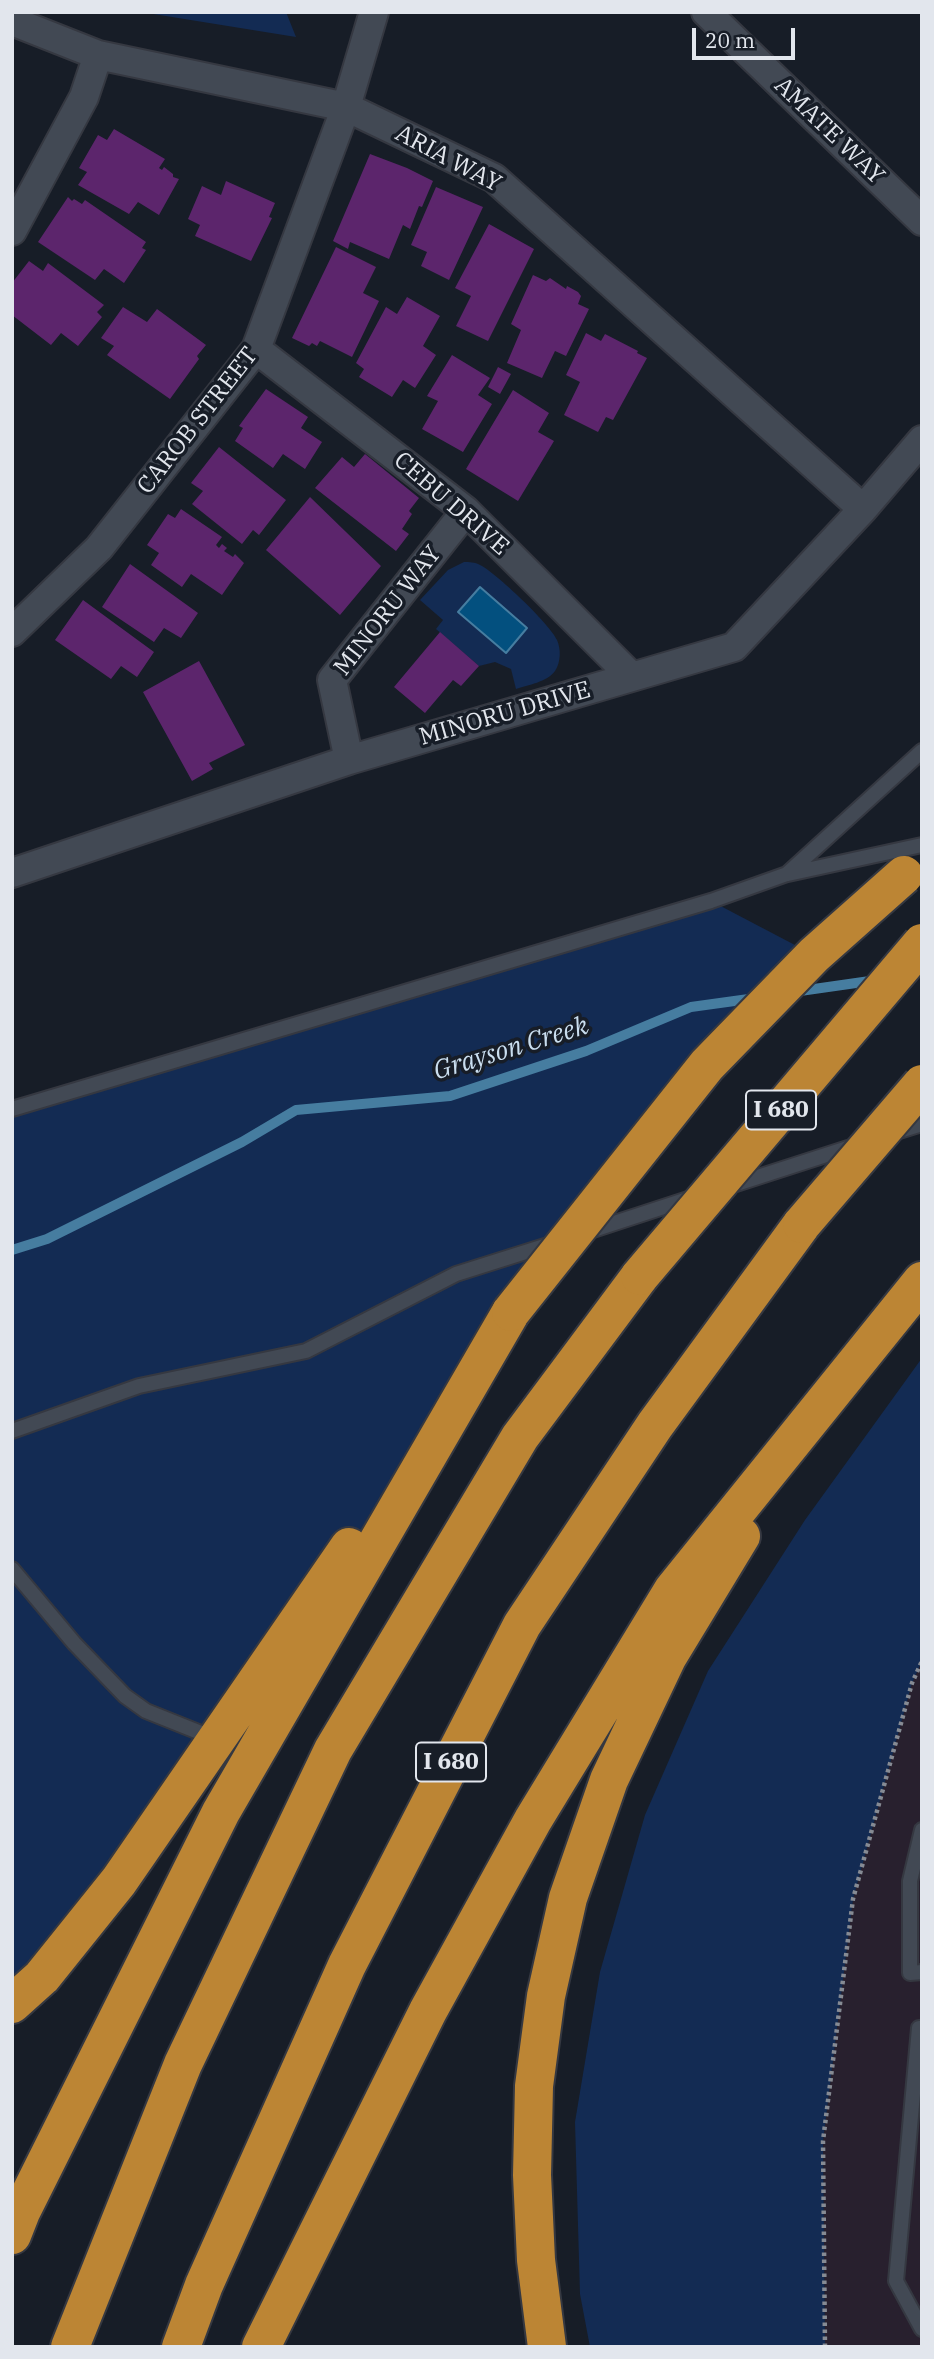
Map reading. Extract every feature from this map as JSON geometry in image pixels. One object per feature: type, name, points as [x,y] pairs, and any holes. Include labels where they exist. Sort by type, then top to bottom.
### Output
[{"type":"highway","points":[[12,2004],[42,1977],[119,1881],[236,1746],[511,1312],[708,1065],[814,956],[904,875],[922,866]]},
{"type":"highway","name":"I 680","points":[[70,2347],[183,2064],[333,1750],[520,1437],[640,1276],[922,943]]},
{"type":"highway","name":"I 680","points":[[181,2347],[204,2285],[347,1965],[522,1625],[655,1424],[802,1224],[922,1084]]},
{"type":"highway","points":[[261,2347],[428,2011],[533,1820],[673,1590],[922,1281]]},
{"type":"highway","points":[[547,2347],[536,2260],[533,2188],[534,2086],[546,1996],[568,1898],[609,1780],[667,1658],[806,1425]]},
{"type":"highway","points":[[12,2235],[21,2212],[209,1837],[236,1746]]},
{"type":"street","name":"CAROB STREET","points":[[12,632],[99,548],[256,348],[346,107],[374,12]]},
{"type":"street","name":"AMATE WAY","points":[[706,12],[922,221]]},
{"type":"street","name":"ARIA WAY","points":[[12,21],[98,55],[346,107],[494,178],[863,509]]},
{"type":"street","points":[[12,231],[84,97],[98,55]]},
{"type":"street","name":"CEBU DRIVE","points":[[256,348],[467,511],[631,677]]},
{"type":"street","name":"MINORU DRIVE","points":[[12,873],[349,760],[734,647],[863,509],[922,440]]},
{"type":"street","name":"MINORU WAY","points":[[349,760],[331,680],[467,511]]},
{"type":"lane","points":[[786,874],[922,751]]},
{"type":"lane","points":[[12,1109],[698,905],[786,874],[922,845]]},
{"type":"lane","points":[[12,1431],[139,1386],[306,1351],[456,1274],[922,1124]]},
{"type":"lane","points":[[12,1569],[74,1643],[125,1696],[146,1711],[236,1746]]},
{"type":"lane","points":[[922,1830],[910,1881],[910,1973],[922,1972]]},
{"type":"lane","points":[[919,2028],[896,2281],[922,2329]]},
{"type":"path","points":[[825,2347],[823,2141],[853,1899],[912,1683],[922,1661]]},
{"type":"shaded area","points":[[141,12],[286,12],[296,37]]},
{"type":"shaded area","points":[[464,562],[478,564],[497,577],[534,611],[552,632],[557,640],[560,656],[552,675],[516,689],[511,669],[495,662],[479,666],[436,629],[443,620],[420,600],[448,570]]},
{"type":"shaded area","points":[[480,587],[527,628],[506,653],[458,612]]},
{"type":"shaded area","points":[[711,901],[814,955],[511,1312],[119,1881],[12,2004],[12,1109]]},
{"type":"shaded area","points":[[922,1358],[922,1661],[912,1683],[853,1899],[823,2141],[825,2347],[590,2347],[580,2294],[575,2122],[600,1972],[645,1815],[708,1671],[805,1520]]},
{"type":"shaded area","points":[[922,1661],[922,2347],[825,2347],[823,2141],[853,1899],[912,1683]]},
{"type":"building","points":[[114,129],[165,159],[159,168],[162,170],[164,167],[173,177],[179,179],[159,215],[138,202],[129,214],[78,185],[87,172],[79,168],[98,135],[107,140]]},
{"type":"building","points":[[370,154],[433,181],[410,229],[403,225],[389,259],[350,242],[348,249],[333,241]]},
{"type":"building","points":[[226,181],[275,203],[269,217],[272,218],[251,261],[195,236],[200,225],[188,219],[202,186],[221,195]]},
{"type":"building","points":[[436,187],[483,207],[449,280],[421,266],[427,252],[411,245]]},
{"type":"building","points":[[68,197],[82,204],[85,200],[146,242],[142,248],[146,250],[124,283],[104,269],[95,280],[38,242]]},
{"type":"building","points":[[489,224],[534,249],[488,341],[456,326],[471,296],[455,288]]},
{"type":"building","points":[[336,247],[376,267],[363,293],[379,301],[352,357],[320,341],[317,346],[312,343],[309,346],[292,338]]},
{"type":"building","points":[[29,261],[43,271],[48,263],[104,305],[97,312],[102,317],[78,346],[61,333],[51,345],[12,315],[12,283]]},
{"type":"building","points":[[533,275],[546,281],[550,278],[566,289],[567,286],[578,292],[581,296],[578,304],[589,309],[566,356],[555,351],[542,378],[507,363],[521,330],[511,324]]},
{"type":"building","points":[[407,297],[440,316],[423,346],[436,355],[415,388],[403,380],[392,397],[359,377],[364,369],[356,363],[386,307],[397,314]]},
{"type":"building","points":[[123,307],[147,322],[157,309],[206,345],[170,399],[107,355],[114,346],[101,338]]},
{"type":"building","points":[[586,333],[601,341],[605,334],[647,358],[613,420],[606,417],[598,432],[564,415],[580,382],[566,375]]},
{"type":"building","points":[[452,355],[490,378],[478,395],[492,404],[463,452],[422,429],[438,401],[427,396]]},
{"type":"building","points":[[498,367],[511,374],[500,394],[488,387]]},
{"type":"building","points":[[266,389],[308,417],[301,428],[322,442],[305,469],[283,454],[273,468],[235,441],[243,428],[239,426]]},
{"type":"building","points":[[513,390],[549,413],[538,432],[554,441],[518,501],[466,469]]},
{"type":"building","points":[[219,447],[286,500],[259,535],[253,530],[242,544],[192,504],[203,491],[191,483]]},
{"type":"building","points":[[365,454],[419,498],[409,511],[412,514],[402,529],[409,534],[396,551],[315,488],[342,457],[354,467]]},
{"type":"building","points":[[310,497],[381,566],[340,615],[266,550]]},
{"type":"building","points":[[181,509],[222,537],[216,545],[219,548],[222,544],[227,548],[224,551],[233,557],[235,554],[244,563],[222,595],[191,574],[182,587],[151,565],[159,553],[147,545],[168,514],[175,518]]},
{"type":"building","points":[[130,564],[198,613],[181,638],[164,628],[154,642],[102,607]]},
{"type":"building","points":[[83,600],[154,652],[137,677],[121,666],[111,679],[55,640]]},
{"type":"building","points":[[440,632],[479,666],[461,686],[453,680],[425,713],[394,687]]},
{"type":"building","points":[[199,661],[245,745],[209,763],[213,769],[192,781],[143,692]]},
{"type":"waterway","name":"Grayson Creek","points":[[793,992],[877,980]]},
{"type":"waterway","name":"Grayson Creek","points":[[12,1250],[47,1239],[242,1142],[296,1110],[450,1096],[586,1051],[691,1007],[756,998]]}]
